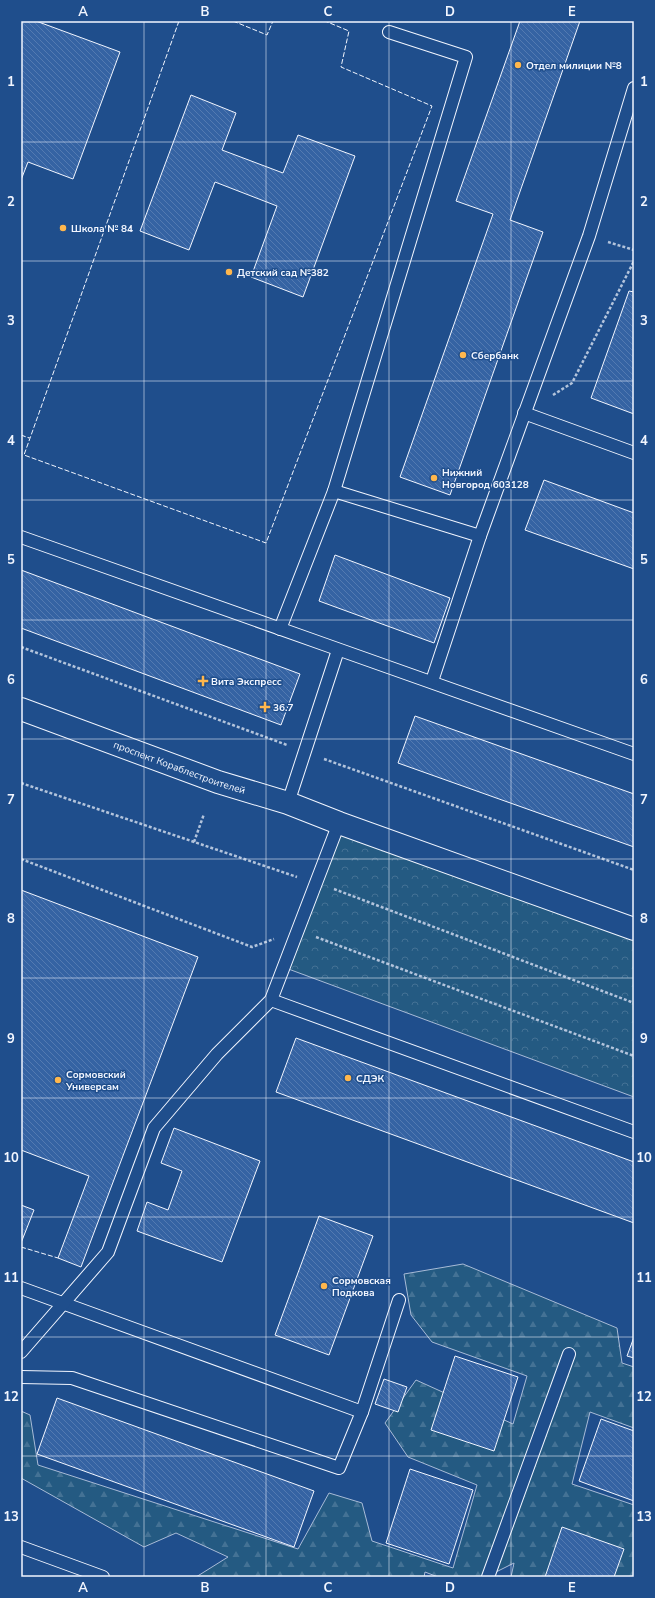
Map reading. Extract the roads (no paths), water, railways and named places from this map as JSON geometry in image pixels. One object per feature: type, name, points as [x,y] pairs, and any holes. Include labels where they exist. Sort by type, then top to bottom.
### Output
[{"type":"street","name":"проспект Кораблестроителей","points":[[21,709],[218,782],[288,804],[634,929]]},
{"type":"lane","points":[[280,629],[334,491],[466,57],[389,32]]},
{"type":"lane","points":[[432,681],[480,536],[589,236],[634,88]]},
{"type":"lane","points":[[524,413],[634,454]]},
{"type":"lane","points":[[334,491],[480,536]]},
{"type":"lane","points":[[21,537],[338,650],[432,681],[634,754]]},
{"type":"lane","points":[[288,804],[338,650]]},
{"type":"lane","points":[[21,1352],[108,1252],[154,1128],[217,1054],[270,1000],[339,823]]},
{"type":"lane","points":[[270,1000],[634,1132]]},
{"type":"lane","points":[[21,1288],[362,1412]]},
{"type":"lane","points":[[21,1377],[72,1378],[339,1468],[362,1412],[399,1300]]},
{"type":"lane","points":[[488,1577],[569,1354]]},
{"type":"lane","points":[[21,1547],[103,1577]]},
{"type":"place","name":"Отдел милиции №8","points":[[518,65]]},
{"type":"place","name":"Школа № 84","points":[[63,228]]},
{"type":"place","name":"Детский сад №382","points":[[229,272]]},
{"type":"place","name":"Сбербанк","points":[[463,355]]},
{"type":"place","name":"Нижний Новгород 603128","points":[[434,478]]},
{"type":"place","name":"Вита Экспресс","points":[[203,681]]},
{"type":"place","name":"36.7","points":[[265,707]]},
{"type":"place","name":"СДЭК","points":[[348,1078]]},
{"type":"place","name":"Сормовский Универсам","points":[[58,1080]]},
{"type":"place","name":"Сормовская Подкова","points":[[324,1286]]}]
